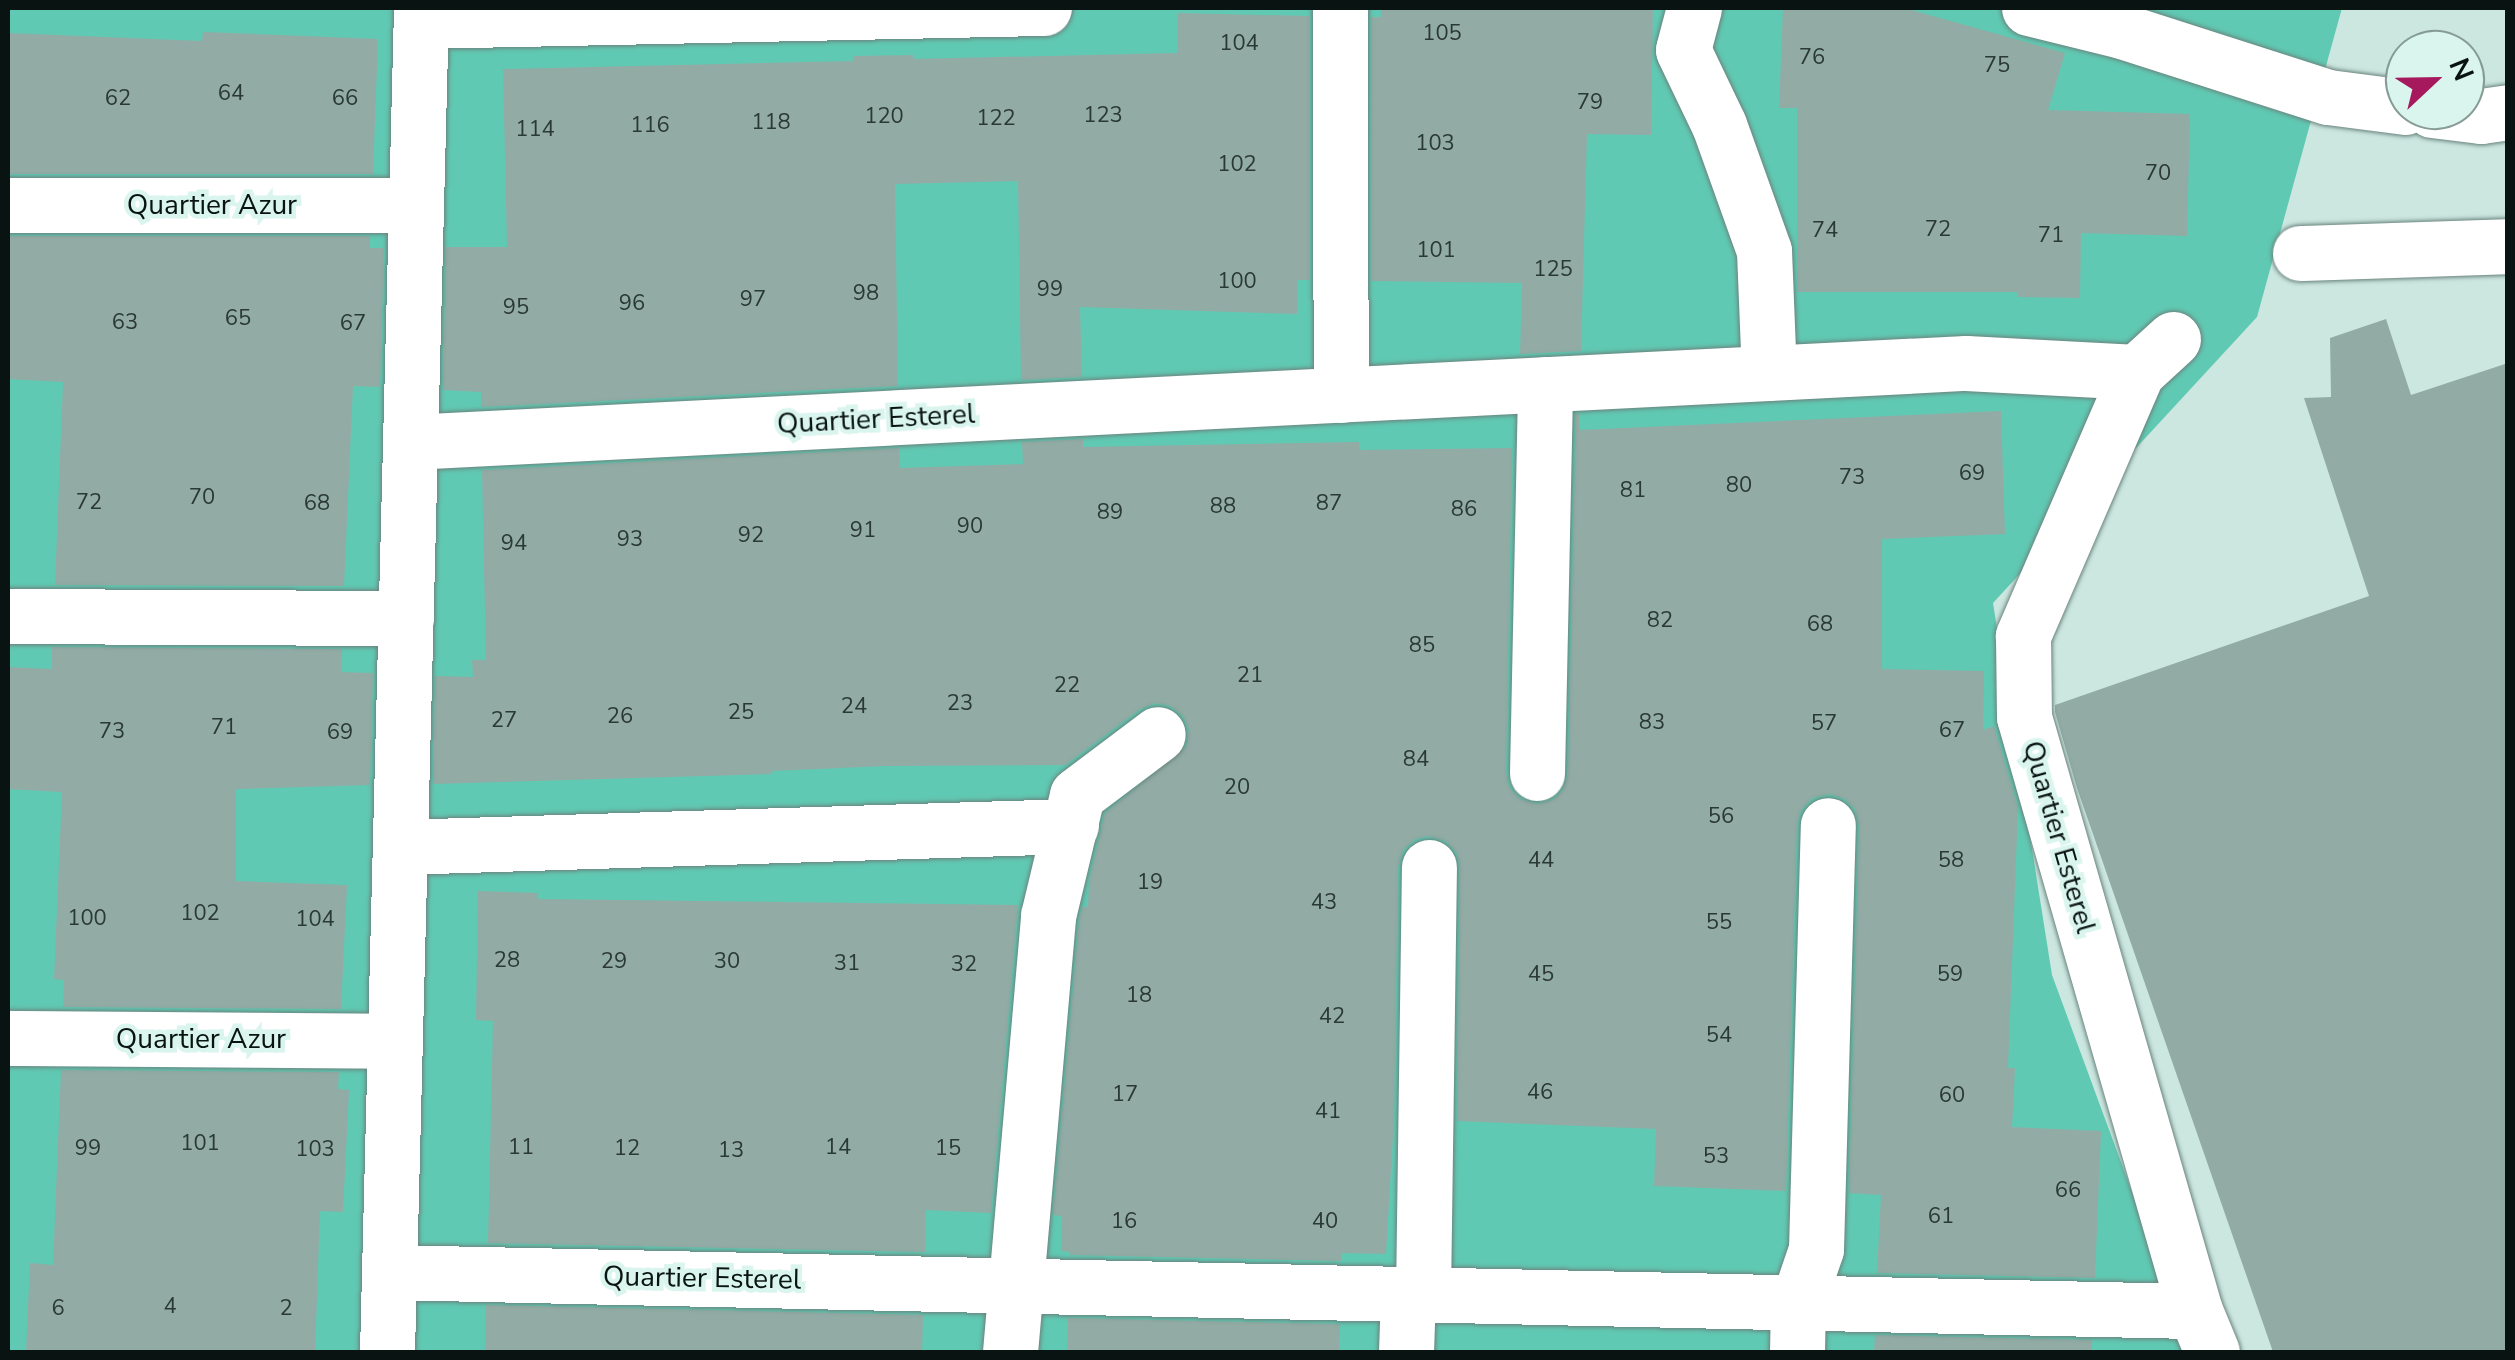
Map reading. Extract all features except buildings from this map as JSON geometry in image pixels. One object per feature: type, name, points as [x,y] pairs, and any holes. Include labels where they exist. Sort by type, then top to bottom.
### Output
[{"type":"lane","points":[[387,1352],[421,14],[1044,8]]},
{"type":"lane","points":[[1340,8],[1341,395]]},
{"type":"lane","points":[[1694,8],[1683,50],[1719,125],[1764,251],[1769,374]]},
{"type":"lane","points":[[2029,8],[2122,31],[2328,96],[2385,103]]},
{"type":"lane","name":"Quartier Azur","points":[[8,205],[416,205]]},
{"type":"lane","points":[[2300,253],[2508,246]]},
{"type":"lane","name":"Quartier Esterel","points":[[389,1272],[1415,1294],[1798,1327],[2204,1332],[2024,717],[2023,636],[2155,356],[410,442]]},
{"type":"lane","points":[[1537,772],[1545,384]]},
{"type":"lane","points":[[8,616],[406,618]]},
{"type":"lane","points":[[1010,1352],[1048,916],[1077,796],[1158,734]]},
{"type":"lane","points":[[400,847],[1070,826]]},
{"type":"lane","points":[[1798,1327],[1816,1249],[1828,826]]},
{"type":"lane","points":[[1406,1352],[1415,1294],[1428,867]]},
{"type":"lane","name":"Quartier Azur","points":[[8,1038],[395,1040]]},
{"type":"green space","points":[[8,8],[2342,8],[2257,317],[1993,603],[2052,975],[2191,1352],[8,1352]]}]
